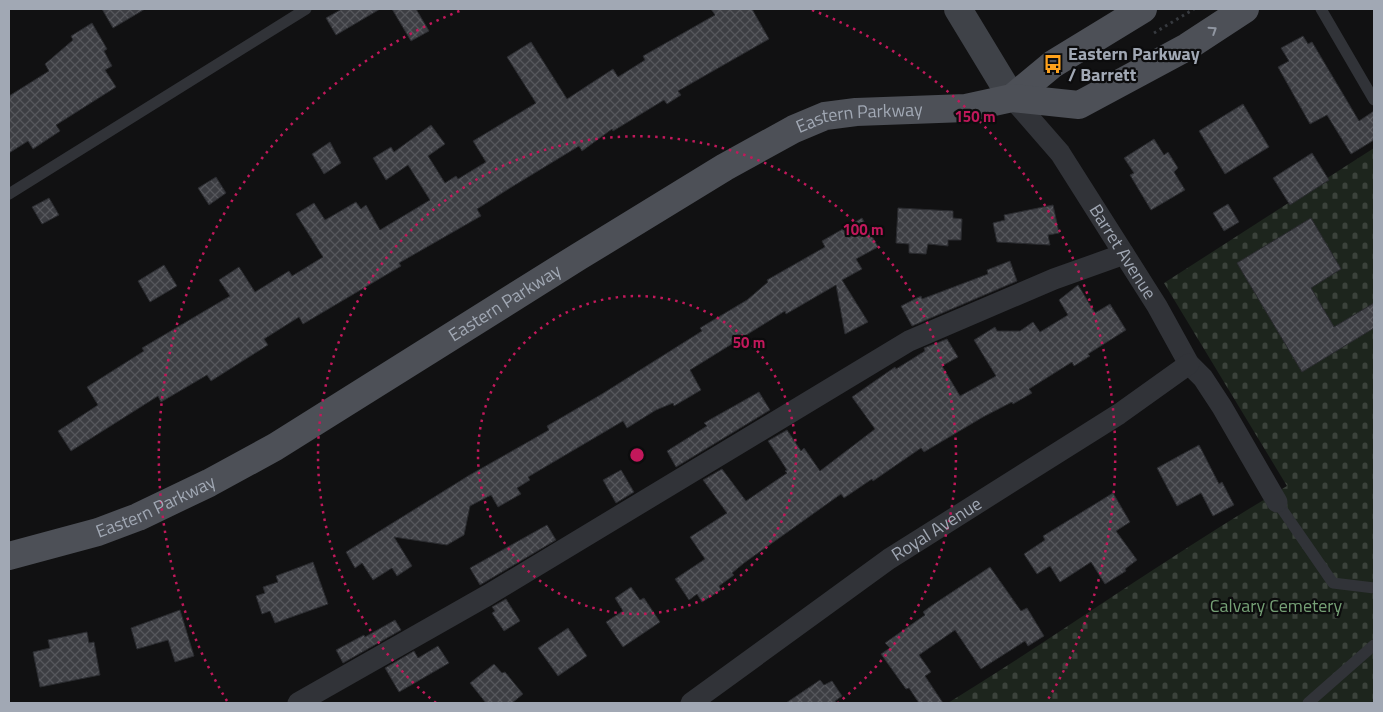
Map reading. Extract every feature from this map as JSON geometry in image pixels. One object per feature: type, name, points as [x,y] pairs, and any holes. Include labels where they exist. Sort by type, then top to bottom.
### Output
[{"type":"main road","name":"Eastern Parkway","points":[[1012,98],[1053,64],[1143,9]]},
{"type":"main road","name":"Eastern Parkway","points":[[9,556],[98,532],[138,517],[209,483],[276,447],[578,257],[725,167],[794,129],[825,116],[856,112],[966,108],[1012,98],[1079,105],[1187,47],[1245,9]]},
{"type":"street","name":"Barret Avenue","points":[[958,9],[1012,98],[1060,152],[1157,306],[1189,364],[1203,378],[1222,407],[1277,502]]},
{"type":"street","points":[[298,703],[488,595],[909,341],[1054,279],[1124,254]]},
{"type":"street","name":"Royal Avenue","points":[[691,703],[889,559],[1119,414],[1189,364]]},
{"type":"lane","points":[[9,194],[306,9]]},
{"type":"lane","points":[[1321,9],[1374,100]]},
{"type":"lane","points":[[1277,502],[1333,582],[1374,588]]},
{"type":"lane","points":[[1308,703],[1374,645]]},
{"type":"green space","name":"Calvary Cemetery","points":[[1374,148],[1374,703],[948,703],[1201,539],[1287,486],[1164,283]]},
{"type":"building","points":[[102,9],[145,9],[113,28]]},
{"type":"building","points":[[342,9],[380,9],[336,35],[326,18]]},
{"type":"building","points":[[392,9],[416,9],[429,31],[411,41]]},
{"type":"building","points":[[711,9],[752,9],[769,39],[678,91],[681,95],[667,104],[664,100],[613,131],[612,129],[582,151],[579,146],[510,188],[477,209],[481,216],[399,263],[401,266],[303,324],[299,317],[264,339],[268,345],[211,381],[207,375],[161,402],[158,396],[71,451],[58,431],[98,405],[87,387],[144,351],[142,348],[230,296],[219,280],[239,267],[255,292],[289,271],[292,276],[323,257],[296,214],[314,203],[325,220],[356,202],[361,209],[366,205],[380,230],[430,200],[408,165],[386,180],[373,158],[391,147],[394,152],[431,125],[445,144],[428,156],[445,183],[456,176],[458,179],[486,162],[473,141],[536,103],[507,57],[531,42],[567,99],[613,69],[618,77],[645,60],[643,56],[715,15]]},
{"type":"building","points":[[92,23],[107,49],[104,51],[112,66],[105,70],[116,87],[56,125],[60,131],[33,149],[28,141],[9,153],[9,96],[49,71],[45,64],[73,40],[71,36]]},
{"type":"building","points":[[1303,36],[1308,44],[1312,42],[1359,121],[1374,111],[1374,140],[1351,154],[1327,115],[1310,124],[1278,67],[1289,61],[1281,48]]},
{"type":"building","points":[[1243,104],[1269,147],[1225,174],[1199,131]]},
{"type":"building","points":[[1154,139],[1164,155],[1168,152],[1178,168],[1174,172],[1185,190],[1151,210],[1130,175],[1134,173],[1124,158]]},
{"type":"building","points":[[330,142],[341,163],[324,174],[312,154]]},
{"type":"building","points":[[1312,153],[1329,180],[1290,205],[1273,178]]},
{"type":"building","points":[[216,177],[226,193],[209,205],[198,188]]},
{"type":"building","points":[[49,198],[59,215],[42,224],[32,207]]},
{"type":"building","points":[[1228,204],[1239,222],[1224,231],[1213,213]]},
{"type":"building","points":[[1053,205],[1059,233],[1048,235],[1050,245],[997,242],[993,223],[1005,220],[1004,215]]},
{"type":"building","points":[[898,208],[953,211],[953,218],[962,219],[961,240],[948,240],[948,246],[928,244],[926,254],[909,253],[909,244],[896,243]]},
{"type":"building","points":[[862,218],[878,247],[856,259],[862,269],[842,280],[868,322],[845,334],[836,285],[786,314],[785,311],[690,370],[701,390],[674,406],[673,403],[656,410],[627,428],[623,421],[528,477],[530,480],[517,488],[521,494],[498,507],[491,495],[470,506],[464,535],[447,545],[394,537],[412,566],[397,576],[392,568],[373,580],[362,563],[355,568],[346,552],[468,476],[549,430],[547,426],[702,331],[700,328],[747,300],[768,282],[767,280],[825,247],[822,241]]},
{"type":"building","points":[[1311,218],[1341,269],[1311,288],[1334,327],[1374,303],[1374,328],[1302,372],[1237,263]]},
{"type":"building","points":[[1010,261],[1017,281],[912,326],[901,306],[921,296],[922,299],[988,274],[987,270]]},
{"type":"building","points":[[164,265],[177,286],[150,302],[138,281]]},
{"type":"building","points":[[1078,285],[1095,313],[1110,304],[1126,330],[1088,354],[1090,356],[1074,366],[1072,362],[1029,389],[1032,393],[1013,404],[1012,402],[983,417],[924,452],[921,448],[873,481],[872,479],[844,498],[841,494],[744,563],[732,573],[734,575],[719,586],[721,590],[702,602],[697,594],[689,600],[675,579],[705,559],[690,537],[727,513],[703,480],[722,469],[746,501],[787,473],[785,471],[787,470],[768,441],[787,430],[801,451],[804,448],[820,471],[875,429],[852,397],[895,367],[896,369],[925,351],[924,348],[947,339],[958,357],[942,366],[960,396],[996,376],[974,340],[995,327],[997,331],[1020,331],[1033,322],[1040,332],[1068,315],[1059,300]]},
{"type":"building","points":[[759,392],[770,410],[676,467],[667,451],[707,426],[704,423]]},
{"type":"building","points":[[1199,445],[1219,484],[1222,482],[1234,505],[1213,516],[1201,493],[1177,506],[1157,468]]},
{"type":"building","points":[[621,470],[634,492],[616,503],[603,480]]},
{"type":"building","points":[[1113,493],[1130,522],[1116,531],[1137,560],[1125,569],[1126,571],[1105,584],[1091,562],[1060,582],[1050,566],[1037,574],[1024,554],[1045,540],[1043,536]]},
{"type":"building","points":[[547,525],[556,540],[480,585],[470,568]]},
{"type":"building","points":[[313,562],[328,604],[275,623],[270,611],[262,614],[256,596],[265,593],[263,587],[278,582],[276,576]]},
{"type":"building","points":[[990,567],[1021,611],[1027,608],[1044,636],[1028,646],[1025,641],[981,669],[955,630],[919,655],[931,672],[925,676],[943,703],[919,703],[909,688],[906,689],[881,654],[890,648],[885,643],[925,615],[923,612],[931,606]]},
{"type":"building","points":[[631,587],[640,600],[644,598],[660,622],[623,647],[606,622],[623,611],[615,598]]},
{"type":"building","points":[[506,599],[520,621],[504,631],[492,613],[495,611],[492,607]]},
{"type":"building","points":[[180,610],[194,656],[175,662],[168,640],[137,649],[131,628]]},
{"type":"building","points":[[395,620],[401,630],[343,663],[336,650],[364,635],[365,637]]},
{"type":"building","points":[[568,628],[587,656],[558,676],[538,648]]},
{"type":"building","points":[[87,632],[89,643],[94,642],[100,675],[40,687],[33,652],[50,648],[48,640]]},
{"type":"building","points":[[438,646],[449,663],[399,692],[385,668],[414,651],[418,658]]},
{"type":"building","points":[[494,664],[502,673],[505,672],[523,694],[512,703],[486,703],[470,683]]},
{"type":"building","points":[[820,680],[824,685],[832,681],[842,696],[835,701],[836,703],[786,703]]},
{"type":"place","name":"Eastern Parkway / Barrett","points":[[1053,64]]}]
